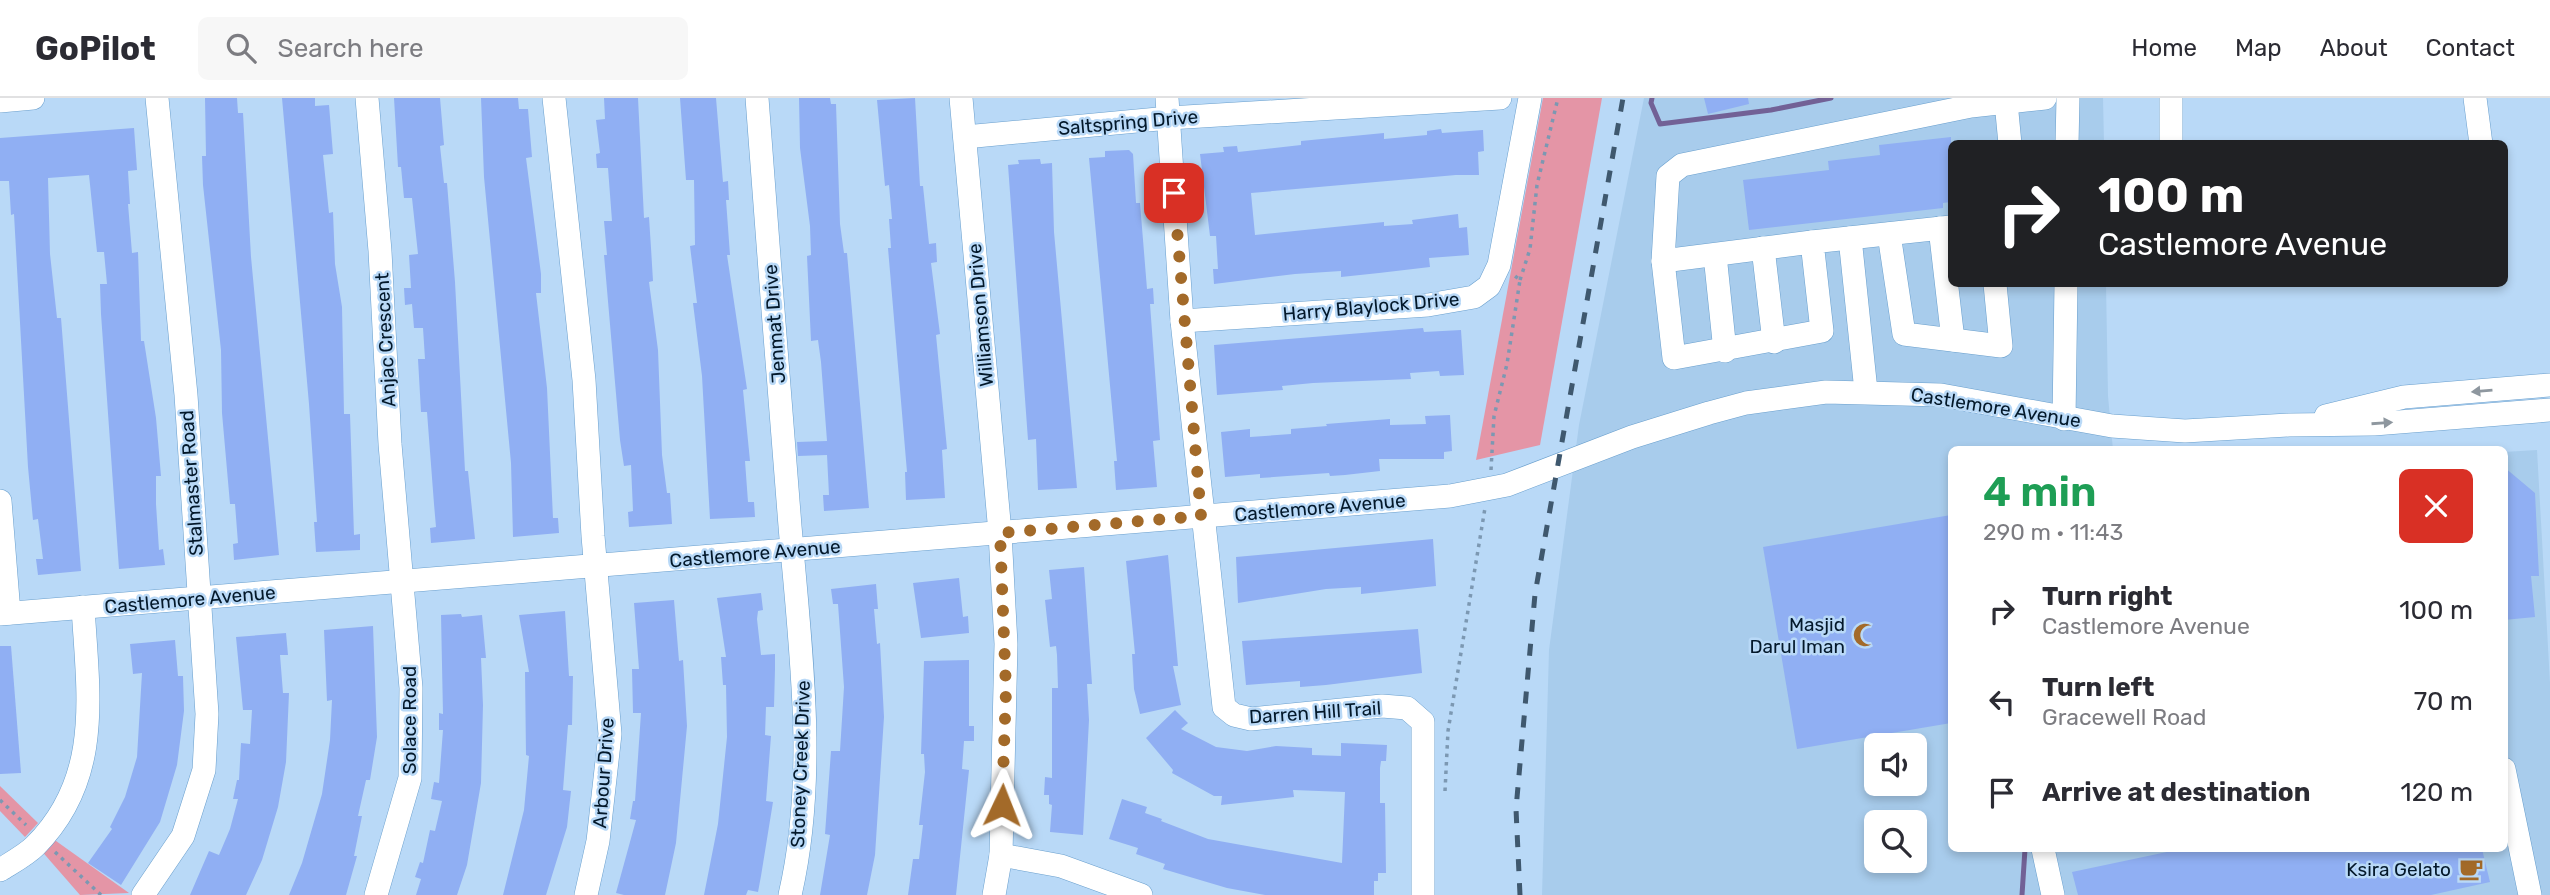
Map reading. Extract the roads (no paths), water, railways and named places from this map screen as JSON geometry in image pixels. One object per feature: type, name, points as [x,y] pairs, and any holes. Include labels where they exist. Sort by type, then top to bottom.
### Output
[{"type":"street","points":[[0,101],[33,98]]},
{"type":"street","name":"Stalmaster Road","points":[[143,895],[183,836],[204,770],[207,714],[186,395],[157,98]]},
{"type":"street","name":"Anjac Crescent","points":[[367,98],[380,251],[390,444],[403,581]]},
{"type":"street","points":[[554,98],[584,380],[596,566]]},
{"type":"street","name":"Jenmat Drive","points":[[757,98],[792,550]]},
{"type":"street","name":"Williamson Drive","points":[[961,98],[1000,533],[1007,712],[1001,855],[995,895]]},
{"type":"street","name":"Saltspring Drive","points":[[965,137],[1168,108],[1500,98]]},
{"type":"street","name":"Harry Blaylock Drive","points":[[1182,321],[1429,305],[1474,297],[1489,286],[1499,265],[1530,98]]},
{"type":"street","points":[[1812,242],[1822,331],[1725,351],[1675,358],[1663,261],[1668,176],[1682,165],[1971,106],[2045,98]]},
{"type":"street","points":[[2067,140],[2068,98]]},
{"type":"street","points":[[2171,98],[2171,140]]},
{"type":"street","points":[[2475,98],[2480,140]]},
{"type":"street","points":[[2006,102],[2010,140]]},
{"type":"street","points":[[1168,108],[1182,321],[1201,516]]},
{"type":"street","points":[[1663,261],[1946,228],[1948,260]]},
{"type":"street","points":[[1889,234],[1905,334],[2001,346],[1995,287]]},
{"type":"street","points":[[1850,238],[1866,391]]},
{"type":"street","points":[[1763,248],[1773,342]]},
{"type":"street","points":[[1715,255],[1725,351]]},
{"type":"street","points":[[1950,287],[1953,340]]},
{"type":"street","points":[[2064,419],[2066,287]]},
{"type":"street","name":"Castlemore Avenue","points":[[2289,425],[2404,397],[2550,385]]},
{"type":"street","name":"Castlemore Avenue","points":[[4,614],[1000,533],[1488,490],[1709,413],[1786,396],[1866,391],[1941,395],[2064,419],[2185,431],[2289,425],[2374,424],[2550,410]]},
{"type":"street","points":[[0,501],[4,614]]},
{"type":"street","name":"Darren Hill Trail","points":[[1201,516],[1224,707],[1234,715],[1251,719],[1382,706],[1407,708],[1423,722],[1423,895]]},
{"type":"street","name":"Stoney Creek Drive","points":[[790,895],[796,859],[805,732],[805,682],[792,550]]},
{"type":"street","name":"Arbour Drive","points":[[586,895],[598,841],[610,734],[596,566]]},
{"type":"street","name":"Solace Road","points":[[376,895],[410,778],[411,688],[403,581]]},
{"type":"street","points":[[0,870],[34,848],[59,819],[88,744],[83,607]]},
{"type":"street","points":[[2508,788],[2530,895]]},
{"type":"street","points":[[2044,852],[2053,895]]},
{"type":"street","points":[[1001,855],[1060,866],[1140,895]]},
{"type":"waterway","points":[[1652,98],[1651,103],[1660,124],[1771,110],[1831,98]]},
{"type":"waterway","points":[[2022,895],[2025,852]]},
{"type":"railway","points":[[1520,895],[1516,809],[1535,594],[1623,98]]},
{"type":"place","name":"Masjid Darul Iman","points":[[1865,635]]},
{"type":"place","name":"Ksira Gelato","points":[[2471,869]]}]
